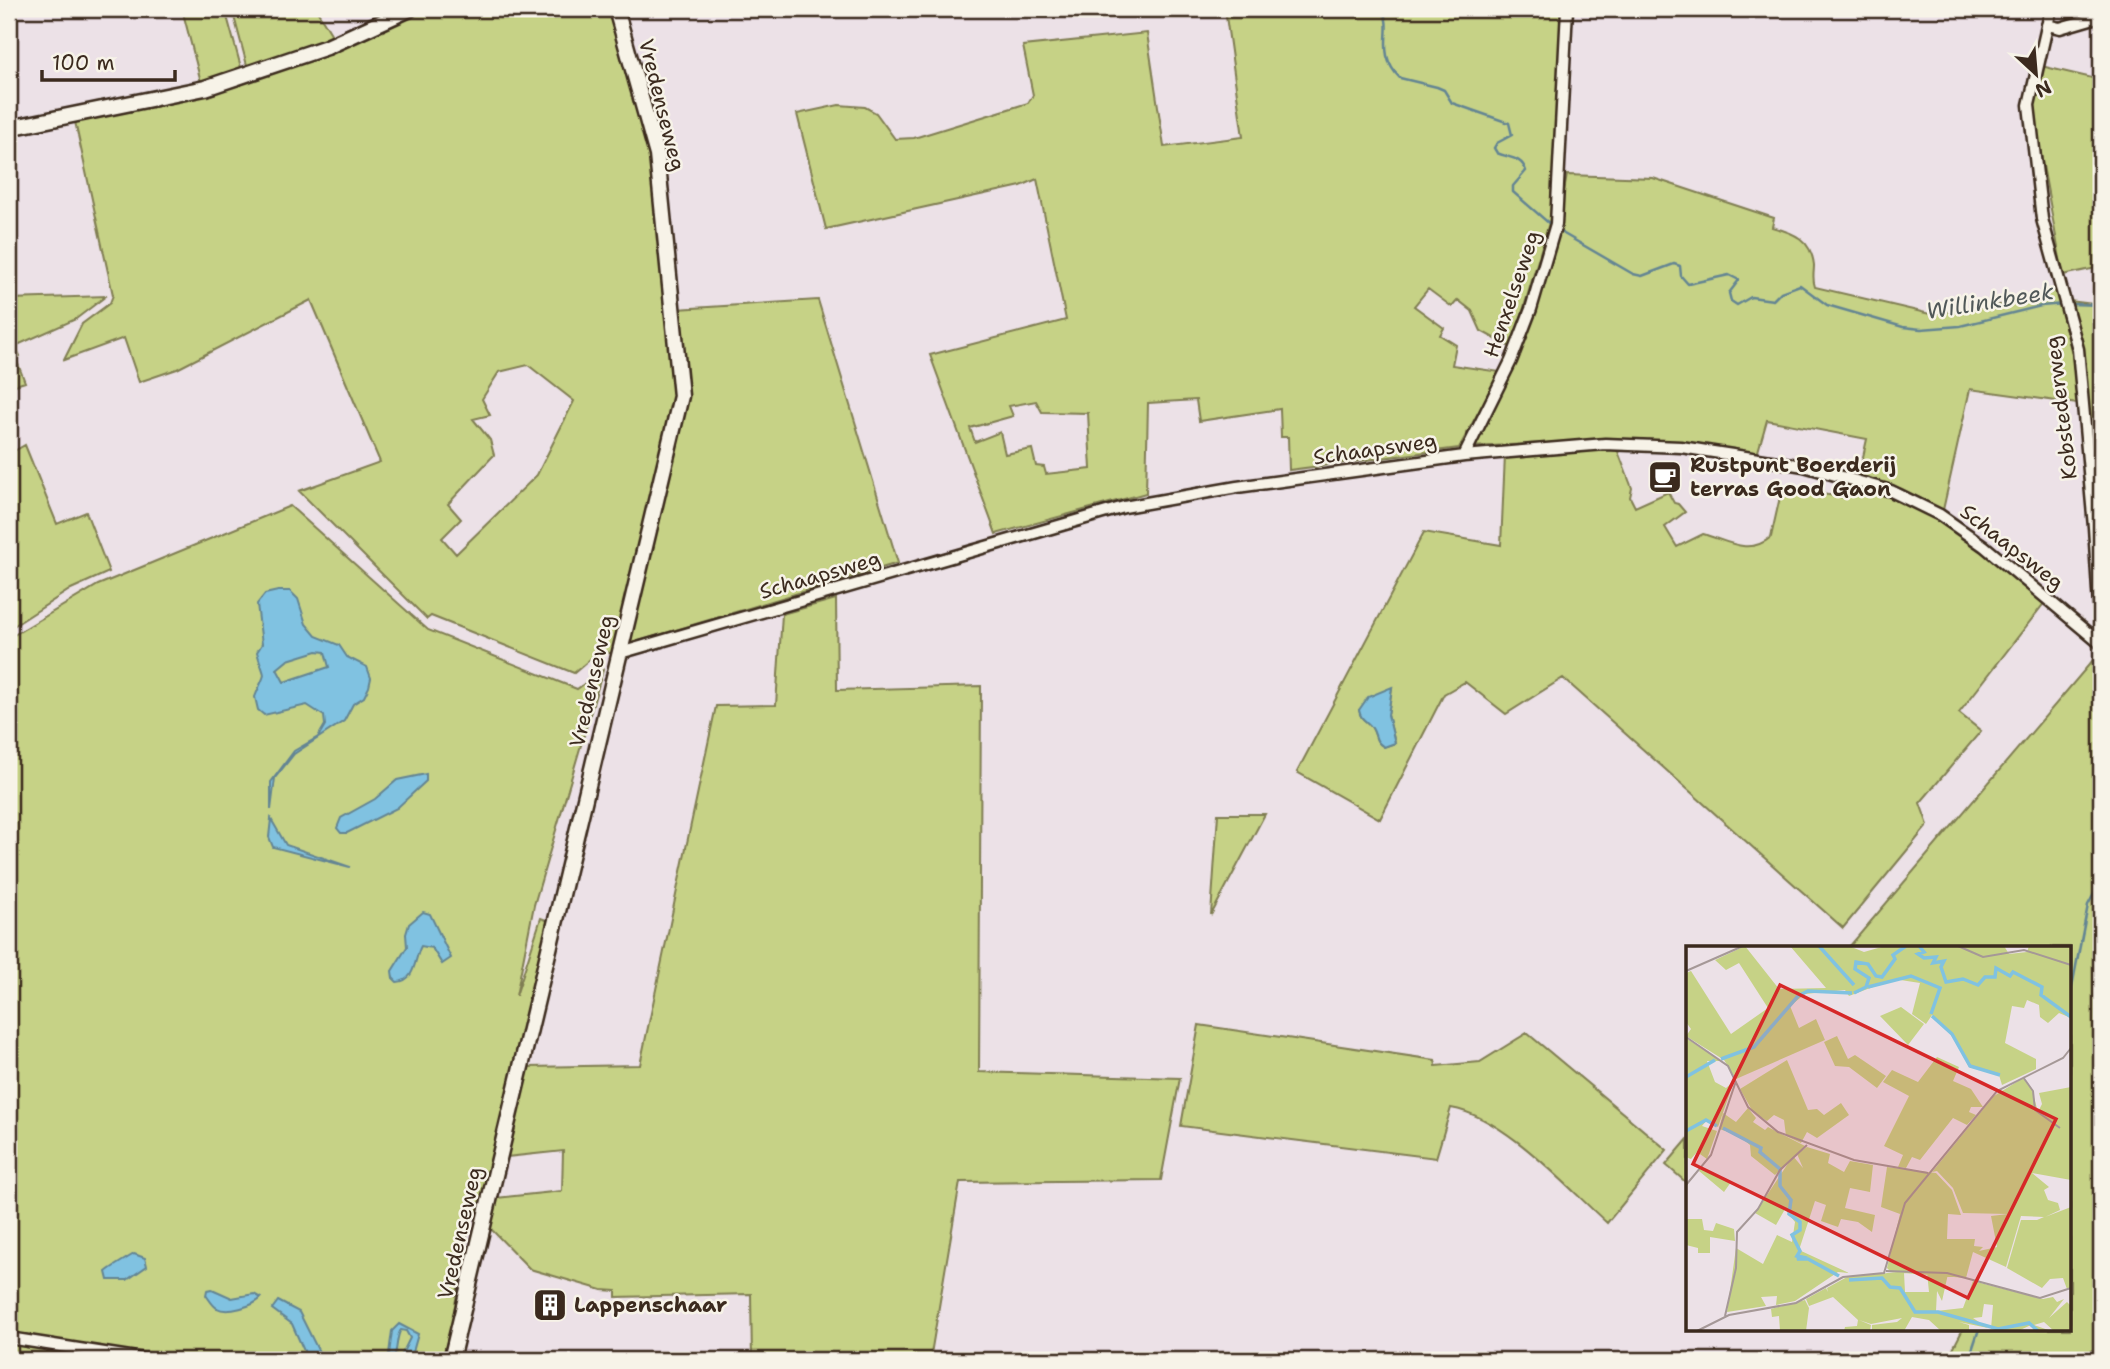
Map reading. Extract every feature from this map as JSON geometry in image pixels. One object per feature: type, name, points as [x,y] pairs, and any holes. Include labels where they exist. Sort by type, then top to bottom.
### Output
[{"type":"main road","points":[[9,128],[67,114],[155,100],[205,88],[327,47],[410,9]]},
{"type":"main road","name":"Vredenseweg","points":[[451,1360],[677,420],[681,377],[657,155],[616,9]]},
{"type":"street","name":"Henxelseweg","points":[[1464,456],[1511,361],[1531,309],[1556,224],[1567,9]]},
{"type":"street","name":"Kobstederweg","points":[[2050,9],[2029,106],[2042,219],[2078,349],[2094,527],[2100,643]]},
{"type":"street","points":[[2047,25],[2060,28],[2101,16]]},
{"type":"street","name":"Schaapsweg","points":[[620,653],[1124,507],[1237,487],[1464,456],[1605,444],[1681,447],[1804,466],[1891,491],[1951,523],[1984,545],[2100,643]]},
{"type":"street","points":[[9,1338],[149,1360]]},
{"type":"green space","points":[[182,9],[225,9],[242,71],[201,82]]},
{"type":"green space","points":[[232,9],[316,9],[333,37],[248,69]]},
{"type":"green space","points":[[417,9],[612,9],[644,125],[656,187],[678,391],[612,654],[601,650],[574,673],[431,616],[427,619],[299,491],[380,462],[311,300],[177,369],[139,382],[124,338],[64,360],[82,324],[110,303],[113,295],[74,117],[147,103]],"holes":[[[528,365],[574,401],[537,475],[456,554],[442,538],[461,519],[448,504],[494,455],[490,440],[473,419],[490,415],[482,399],[499,372]]]},
{"type":"green space","points":[[1225,9],[1563,9],[1551,216],[1512,348],[1481,331],[1472,311],[1458,300],[1452,307],[1428,289],[1414,306],[1444,328],[1440,335],[1456,345],[1452,365],[1500,372],[1459,448],[1289,470],[1288,437],[1281,437],[1280,409],[1199,421],[1196,400],[1148,403],[1146,493],[996,534],[930,355],[1066,320],[1037,179],[1021,186],[826,229],[797,114],[839,105],[865,107],[876,113],[895,139],[914,138],[1028,103],[1033,95],[1023,46],[1147,33],[1164,147],[1243,137]],"holes":[[[1036,401],[1042,412],[1088,413],[1091,469],[1046,474],[1044,467],[1036,466],[1032,449],[1005,454],[1000,432],[975,442],[970,428],[1013,416],[1009,406]]]},
{"type":"green space","points":[[2041,66],[2101,80],[2101,267],[2063,275],[2033,111]]},
{"type":"green space","points":[[1567,175],[1653,178],[1774,218],[1772,227],[1800,238],[1809,249],[1814,265],[1815,287],[1930,314],[2023,302],[2056,290],[2072,354],[2078,404],[1970,389],[1943,510],[1902,489],[1859,475],[1867,439],[1767,420],[1757,455],[1621,439],[1471,447],[1526,335],[1557,229]]},
{"type":"green space","points":[[106,296],[76,319],[15,346],[20,356],[16,359],[25,382],[9,387],[9,299]]},
{"type":"green space","points":[[818,300],[898,563],[629,644],[684,408],[677,309]]},
{"type":"green space","points":[[2069,301],[2101,305],[2101,556],[2084,377]]},
{"type":"green space","points":[[25,445],[57,524],[86,512],[109,572],[71,589],[9,629],[9,454]]},
{"type":"green space","points":[[1577,449],[1617,449],[1632,488],[1630,497],[1635,507],[1668,492],[1674,503],[1685,512],[1665,527],[1677,547],[1703,534],[1738,545],[1754,546],[1763,543],[1771,537],[1782,488],[1843,497],[1846,482],[1904,503],[1953,530],[2045,602],[1959,713],[1981,731],[1920,803],[1928,825],[1843,928],[1563,678],[1506,714],[1465,682],[1444,694],[1380,819],[1297,772],[1424,532],[1501,545],[1505,455]],"holes":[[[1392,688],[1388,715],[1395,743],[1384,747],[1377,741],[1372,728],[1359,710]]]},
{"type":"green space","points":[[290,506],[428,630],[577,689],[603,670],[534,905],[516,996],[541,918],[549,921],[481,1212],[471,1211],[452,1323],[442,1360],[162,1360],[160,1355],[147,1352],[132,1357],[133,1360],[9,1360],[9,638],[98,585]]},
{"type":"green space","points":[[836,599],[837,690],[981,686],[979,1072],[1180,1078],[1161,1180],[960,1182],[930,1360],[752,1360],[751,1294],[616,1297],[616,1291],[602,1290],[530,1269],[489,1227],[496,1198],[562,1191],[563,1151],[506,1157],[528,1067],[640,1065],[716,706],[776,705],[782,614]]},
{"type":"green space","points":[[2099,653],[2101,1346],[2073,1360],[1947,1360],[1962,1330],[2072,1330],[2072,946],[1850,946]]},
{"type":"green space","points":[[1218,814],[1265,814],[1211,915]]},
{"type":"green space","points":[[1199,1025],[1435,1060],[1436,1066],[1480,1062],[1527,1033],[1667,1150],[1607,1223],[1513,1139],[1472,1114],[1451,1108],[1436,1158],[1181,1126]]},
{"type":"green space","points":[[1686,1141],[1686,1182],[1666,1165]]},
{"type":"water","points":[[290,591],[298,599],[306,624],[316,636],[339,645],[347,657],[367,667],[371,678],[364,697],[353,704],[344,721],[294,754],[275,778],[271,810],[271,782],[294,751],[318,737],[325,725],[324,716],[307,705],[264,715],[258,710],[255,697],[264,675],[257,652],[262,644],[257,604],[265,594]],"holes":[[[317,651],[325,652],[329,667],[284,682],[277,669],[288,660]]]},
{"type":"water","points":[[1392,687],[1388,715],[1395,743],[1384,747],[1359,710],[1368,697]]},
{"type":"water","points":[[426,774],[426,781],[397,808],[347,833],[341,833],[337,828],[341,818],[375,799],[397,780]]},
{"type":"water","points":[[271,819],[286,845],[350,867],[273,847],[269,837]]},
{"type":"water","points":[[423,912],[430,914],[451,958],[442,964],[432,948],[421,946],[411,974],[403,981],[397,982],[392,971],[407,947],[406,934],[409,924]]},
{"type":"water","points":[[134,1254],[145,1258],[147,1266],[127,1280],[108,1280],[106,1272]]},
{"type":"water","points":[[212,1289],[232,1298],[254,1294],[261,1298],[240,1308],[221,1310],[214,1306],[206,1295],[207,1290]]},
{"type":"water","points":[[278,1301],[299,1312],[323,1360],[308,1360],[292,1324],[272,1309]]},
{"type":"water","points":[[399,1324],[418,1334],[411,1359],[399,1360],[410,1338],[406,1331],[401,1330],[393,1360],[383,1360],[389,1354],[392,1331]]},
{"type":"waterway","name":"Willinkbeek","points":[[1381,9],[1385,16],[1388,58],[1400,78],[1437,87],[1444,90],[1452,103],[1509,123],[1512,135],[1497,143],[1494,148],[1497,153],[1518,160],[1524,166],[1526,171],[1513,186],[1513,192],[1552,226]]},
{"type":"waterway","name":"Willinkbeek","points":[[1557,230],[1633,274],[1642,276],[1674,264],[1680,266],[1681,276],[1688,284],[1729,275],[1739,280],[1729,293],[1731,301],[1737,305],[1751,297],[1773,300],[1781,292],[1800,285],[1827,305],[1903,327],[1921,329],[1960,326],[2041,306],[2064,304]]},
{"type":"waterway","name":"Willinkbeek","points":[[2070,304],[2101,305]]},
{"type":"waterway","points":[[2072,987],[2088,905],[2101,881]]},
{"type":"waterway","points":[[1965,1360],[1971,1353],[1979,1330]]},
{"type":"place","name":"Rustpunt Boerderij terras Good Gaon","points":[[1665,477]]},
{"type":"place","name":"Lappenschaar","points":[[550,1305]]}]
